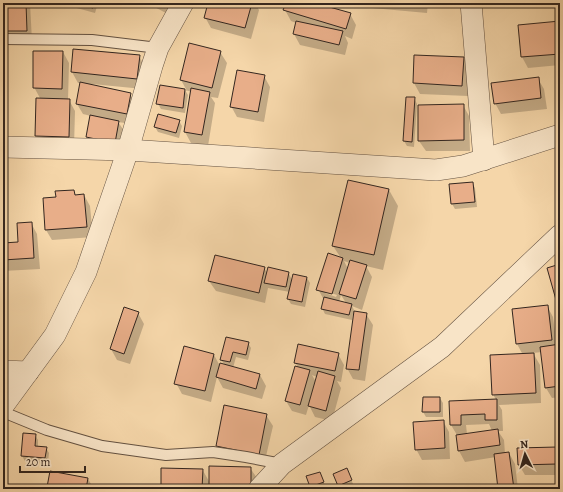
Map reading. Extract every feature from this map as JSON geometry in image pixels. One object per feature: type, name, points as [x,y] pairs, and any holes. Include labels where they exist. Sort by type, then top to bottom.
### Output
[{"type":"street","points":[[3,406],[55,335],[86,272],[128,150],[158,48],[183,3]]},
{"type":"street","points":[[471,3],[484,160]]},
{"type":"street","points":[[3,147],[128,150],[436,170],[463,166],[560,135]]},
{"type":"street","points":[[259,489],[282,464],[442,347],[560,235]]},
{"type":"street","points":[[3,371],[28,372]]},
{"type":"lane","points":[[3,39],[92,40],[158,48]]},
{"type":"lane","points":[[3,412],[46,430],[102,446],[166,455],[213,452],[282,464]]},
{"type":"building","points":[[3,3],[26,3],[27,31],[3,31]]},
{"type":"building","points":[[74,3],[94,3],[93,8]]},
{"type":"building","points":[[159,3],[179,3],[175,11]]},
{"type":"building","points":[[208,3],[252,3],[245,28],[204,18]]},
{"type":"building","points":[[286,3],[315,3],[351,13],[346,29],[283,10]]},
{"type":"building","points":[[556,3],[560,3],[560,17],[556,17]]},
{"type":"building","points":[[296,21],[343,31],[339,45],[293,34]]},
{"type":"building","points":[[560,21],[560,54],[521,57],[518,25]]},
{"type":"building","points":[[189,43],[221,51],[212,88],[180,80]]},
{"type":"building","points":[[73,49],[140,55],[137,79],[71,72]]},
{"type":"building","points":[[33,51],[63,51],[62,89],[33,88]]},
{"type":"building","points":[[414,55],[464,57],[462,86],[413,83]]},
{"type":"building","points":[[237,70],[265,75],[258,112],[230,107]]},
{"type":"building","points":[[539,77],[541,98],[494,104],[491,83]]},
{"type":"building","points":[[80,82],[131,93],[127,114],[76,104]]},
{"type":"building","points":[[160,85],[185,89],[183,108],[156,104]]},
{"type":"building","points":[[191,88],[210,92],[202,135],[184,132]]},
{"type":"building","points":[[406,97],[415,97],[412,142],[403,141]]},
{"type":"building","points":[[36,98],[70,99],[69,137],[35,136]]},
{"type":"building","points":[[464,104],[464,140],[418,141],[418,105]]},
{"type":"building","points":[[158,114],[180,120],[176,133],[154,127]]},
{"type":"building","points":[[90,115],[119,121],[115,143],[86,137]]},
{"type":"building","points":[[348,180],[389,189],[374,255],[332,246]]},
{"type":"building","points":[[473,182],[475,202],[451,204],[449,184]]},
{"type":"building","points":[[74,190],[75,195],[84,194],[87,227],[45,230],[43,198],[56,197],[55,191]]},
{"type":"building","points":[[32,222],[34,258],[3,260],[3,243],[18,242],[17,223]]},
{"type":"building","points":[[328,253],[343,258],[332,294],[316,290]]},
{"type":"building","points":[[215,255],[265,267],[259,293],[208,281]]},
{"type":"building","points":[[350,260],[367,265],[356,299],[339,294]]},
{"type":"building","points":[[560,264],[560,314],[547,268]]},
{"type":"building","points":[[268,267],[289,272],[286,287],[264,283]]},
{"type":"building","points":[[293,274],[307,277],[302,302],[287,299]]},
{"type":"building","points":[[324,297],[352,304],[349,315],[321,309]]},
{"type":"building","points":[[548,305],[552,340],[516,344],[512,309]]},
{"type":"building","points":[[124,307],[139,312],[124,354],[110,349]]},
{"type":"building","points":[[354,311],[367,313],[359,370],[346,369]]},
{"type":"building","points":[[226,337],[249,342],[246,355],[233,352],[230,362],[220,360]]},
{"type":"building","points":[[298,344],[339,353],[335,371],[294,363]]},
{"type":"building","points":[[560,344],[560,386],[545,388],[540,347]]},
{"type":"building","points":[[184,346],[214,354],[205,391],[174,384]]},
{"type":"building","points":[[534,353],[536,393],[492,395],[490,355]]},
{"type":"building","points":[[220,363],[260,374],[256,389],[216,377]]},
{"type":"building","points":[[295,366],[310,370],[300,405],[285,401]]},
{"type":"building","points":[[318,371],[335,376],[326,411],[308,406]]},
{"type":"building","points":[[423,397],[440,397],[440,412],[422,412]]},
{"type":"building","points":[[497,399],[497,420],[485,420],[485,414],[461,415],[461,425],[450,425],[449,401]]},
{"type":"building","points":[[224,405],[267,414],[259,455],[216,446]]},
{"type":"building","points":[[444,420],[445,448],[415,450],[413,422]]},
{"type":"building","points":[[498,429],[500,445],[458,451],[456,435]]},
{"type":"building","points":[[23,433],[36,434],[35,446],[47,447],[45,458],[21,456]]},
{"type":"building","points":[[560,446],[560,464],[557,447]]},
{"type":"building","points":[[557,447],[557,464],[518,465],[517,448]]},
{"type":"building","points":[[509,452],[514,489],[498,489],[494,454]]},
{"type":"building","points":[[209,466],[251,467],[251,489],[209,489]]},
{"type":"building","points":[[161,468],[203,469],[202,489],[161,489]]},
{"type":"building","points":[[347,468],[352,480],[338,486],[333,474]]},
{"type":"building","points":[[50,471],[88,478],[86,489],[56,489],[47,487]]},
{"type":"building","points":[[320,472],[324,482],[310,487],[306,476]]},
{"type":"building","points":[[121,485],[134,489],[120,489]]}]
